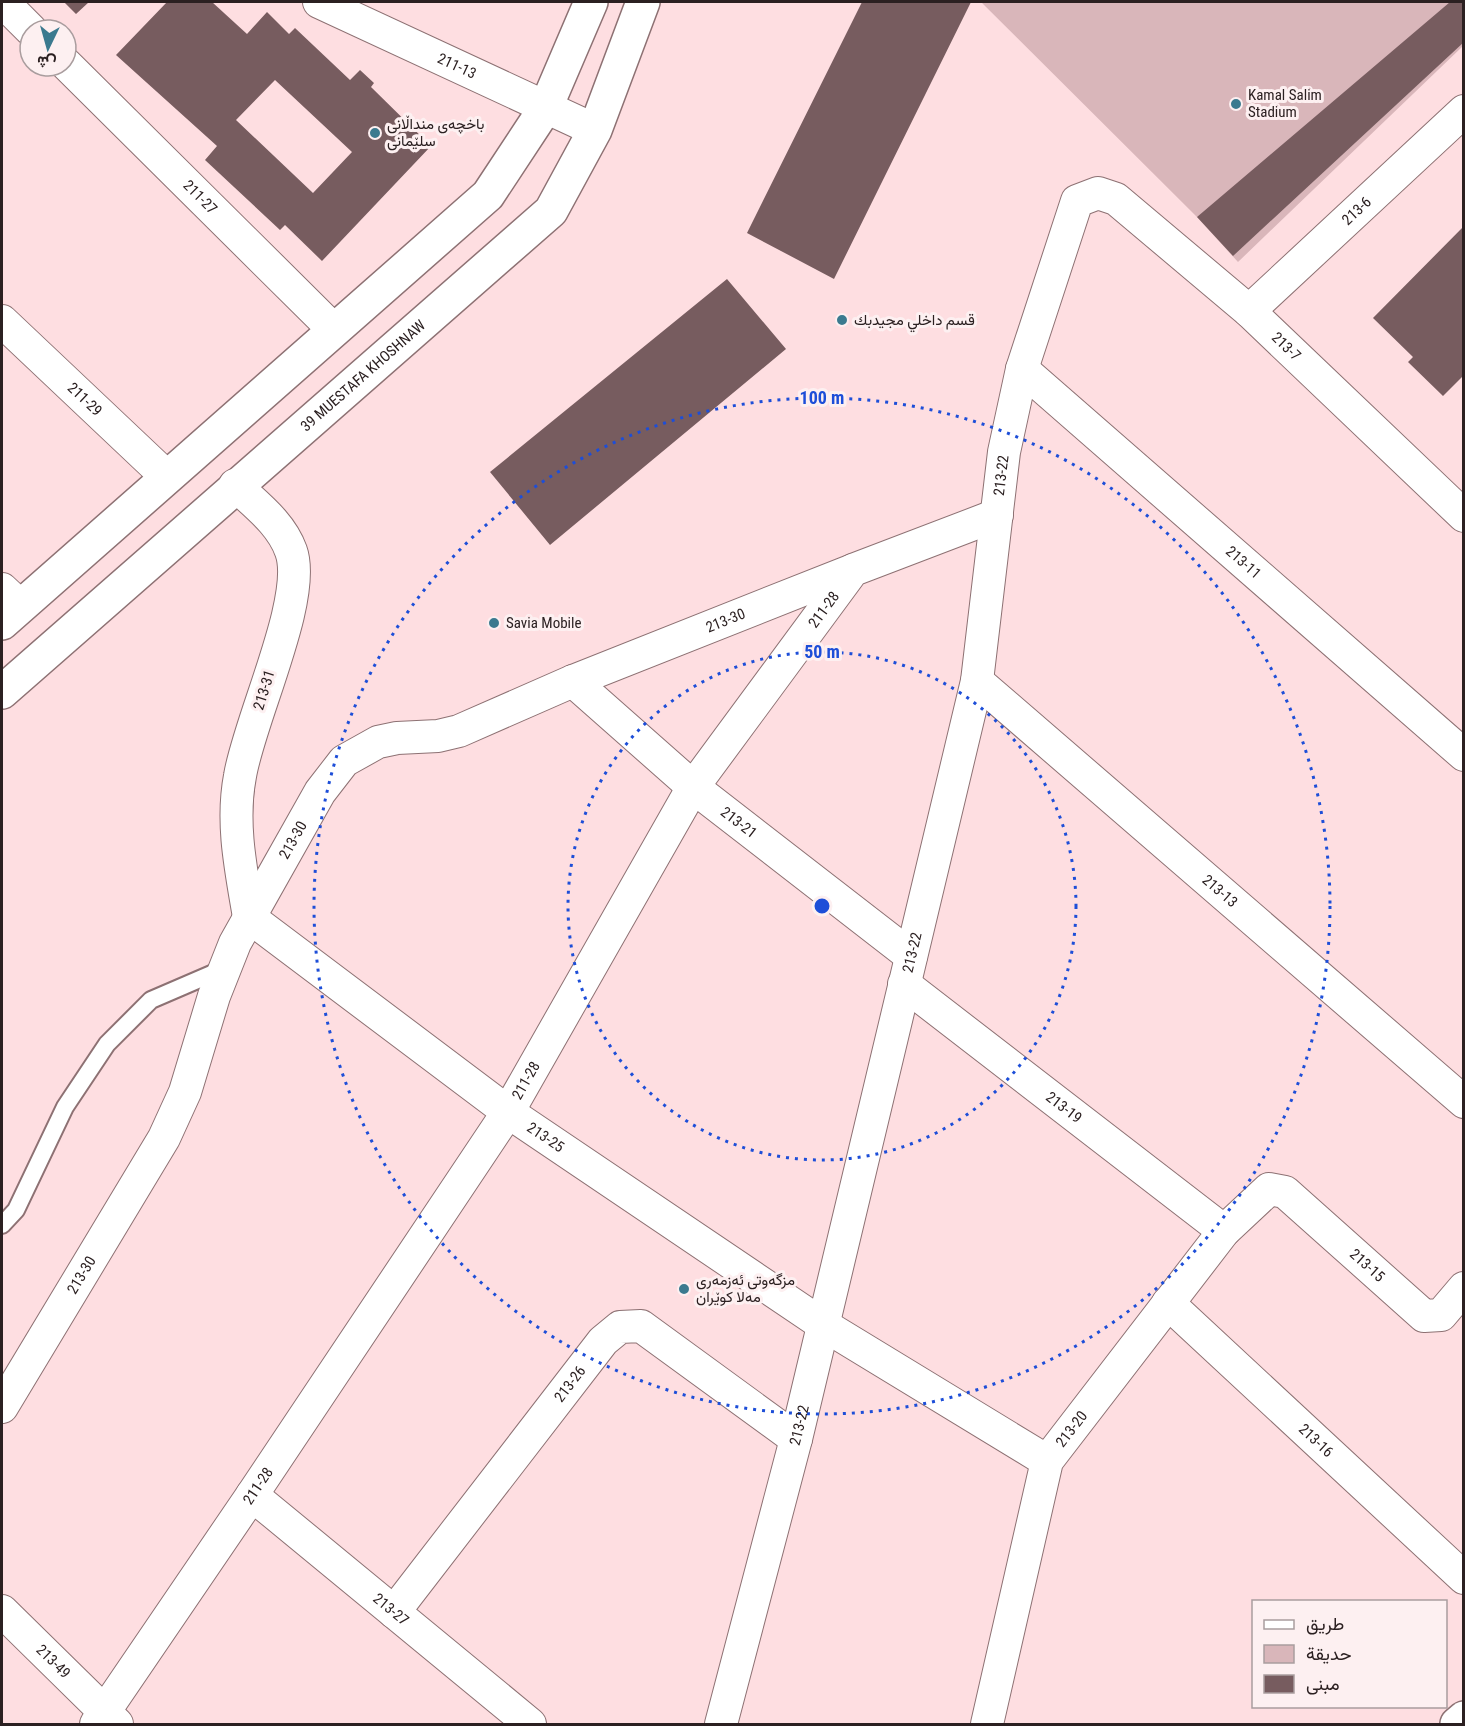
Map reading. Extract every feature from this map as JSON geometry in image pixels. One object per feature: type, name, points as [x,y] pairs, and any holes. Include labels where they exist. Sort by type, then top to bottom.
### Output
[{"type":"main road","points":[[8,606],[167,477],[488,195],[546,107],[591,2]]},
{"type":"main road","name":"39 MUESTAFA KHOSHNAW","points":[[2,692],[235,485],[551,211],[595,130],[643,2]]},
{"type":"main road","points":[[1457,1725],[1464,1718]]},
{"type":"street","points":[[3,2],[20,18]]},
{"type":"street","name":"211-13","points":[[319,2],[358,10],[595,130]]},
{"type":"street","name":"211-27","points":[[78,76],[334,330]]},
{"type":"street","name":"213-6","points":[[1249,311],[1464,111]]},
{"type":"street","name":"213-7","points":[[1098,193],[1116,200],[1249,311],[1464,516]]},
{"type":"street","name":"213-22","points":[[721,1725],[796,1439],[977,681],[1004,452],[1022,369],[1077,201],[1098,193]]},
{"type":"street","name":"211-29","points":[[2,321],[167,477]]},
{"type":"street","name":"213-11","points":[[1022,369],[1464,755]]},
{"type":"street","name":"213-31","points":[[235,485],[274,522],[291,552],[295,568],[291,602],[240,776],[237,831],[249,917]]},
{"type":"street","points":[[853,570],[997,515]]},
{"type":"street","name":"213-30","points":[[2,1407],[175,1115],[224,969],[249,917],[320,792],[344,761],[378,742],[397,738],[438,736],[459,731],[573,681],[853,570]]},
{"type":"street","name":"211-28","points":[[106,1721],[252,1495],[508,1112],[693,788],[853,570]]},
{"type":"street","name":"213-21","points":[[573,681],[693,788],[907,970]]},
{"type":"street","name":"213-13","points":[[977,681],[1464,1102]]},
{"type":"street","name":"213-25","points":[[249,917],[508,1112],[822,1324],[1047,1461]]},
{"type":"street","name":"213-19","points":[[907,970],[1224,1231]]},
{"type":"street","name":"213-20","points":[[987,1725],[1047,1461],[1224,1231],[1269,1189]]},
{"type":"street","name":"213-15","points":[[1269,1189],[1285,1192],[1424,1316],[1441,1316],[1464,1288]]},
{"type":"street","name":"213-16","points":[[1168,1303],[1464,1578]]},
{"type":"street","name":"213-26","points":[[394,1612],[603,1341],[620,1327],[641,1326],[796,1439]]},
{"type":"street","name":"213-27","points":[[252,1495],[530,1725]]},
{"type":"street","name":"213-49","points":[[2,1611],[106,1721]]},
{"type":"lane","points":[[2,1225],[16,1210],[65,1107],[107,1044],[151,1000],[224,969]]},
{"type":"green space","name":"Kamal Salim Stadium","points":[[981,2],[1463,2],[1463,46],[1238,262],[1197,217]]},
{"type":"building","points":[[64,2],[89,2],[76,14]]},
{"type":"building","name":"باخچەی منداڵانی سلێمانی","points":[[167,2],[212,2],[247,34],[267,12],[289,34],[295,28],[350,80],[360,70],[374,83],[371,87],[431,146],[322,261],[285,225],[280,230],[205,160],[217,146],[116,55]],"holes":[[[275,80],[352,152],[313,193],[236,120]]]},
{"type":"building","points":[[862,2],[971,2],[834,279],[747,233]]},
{"type":"building","points":[[1450,2],[1464,2],[1464,42],[1233,256],[1197,217]]},
{"type":"building","points":[[1464,226],[1464,375],[1443,396],[1408,362],[1413,357],[1373,318]]},
{"type":"building","points":[[727,279],[786,349],[550,545],[490,472]]},
{"type":"place","name":"Kamal Salim Stadium","points":[[1236,104]]},
{"type":"place","name":"باخچەی منداڵانی سلێمانی","points":[[375,133]]},
{"type":"place","name":"قسم داخلي مجيدبك","points":[[842,320]]},
{"type":"place","name":"Savia Mobile","points":[[494,623]]},
{"type":"place","name":"مزگەوتی ئەزمەڕی مەلا کوێران","points":[[684,1289]]}]
